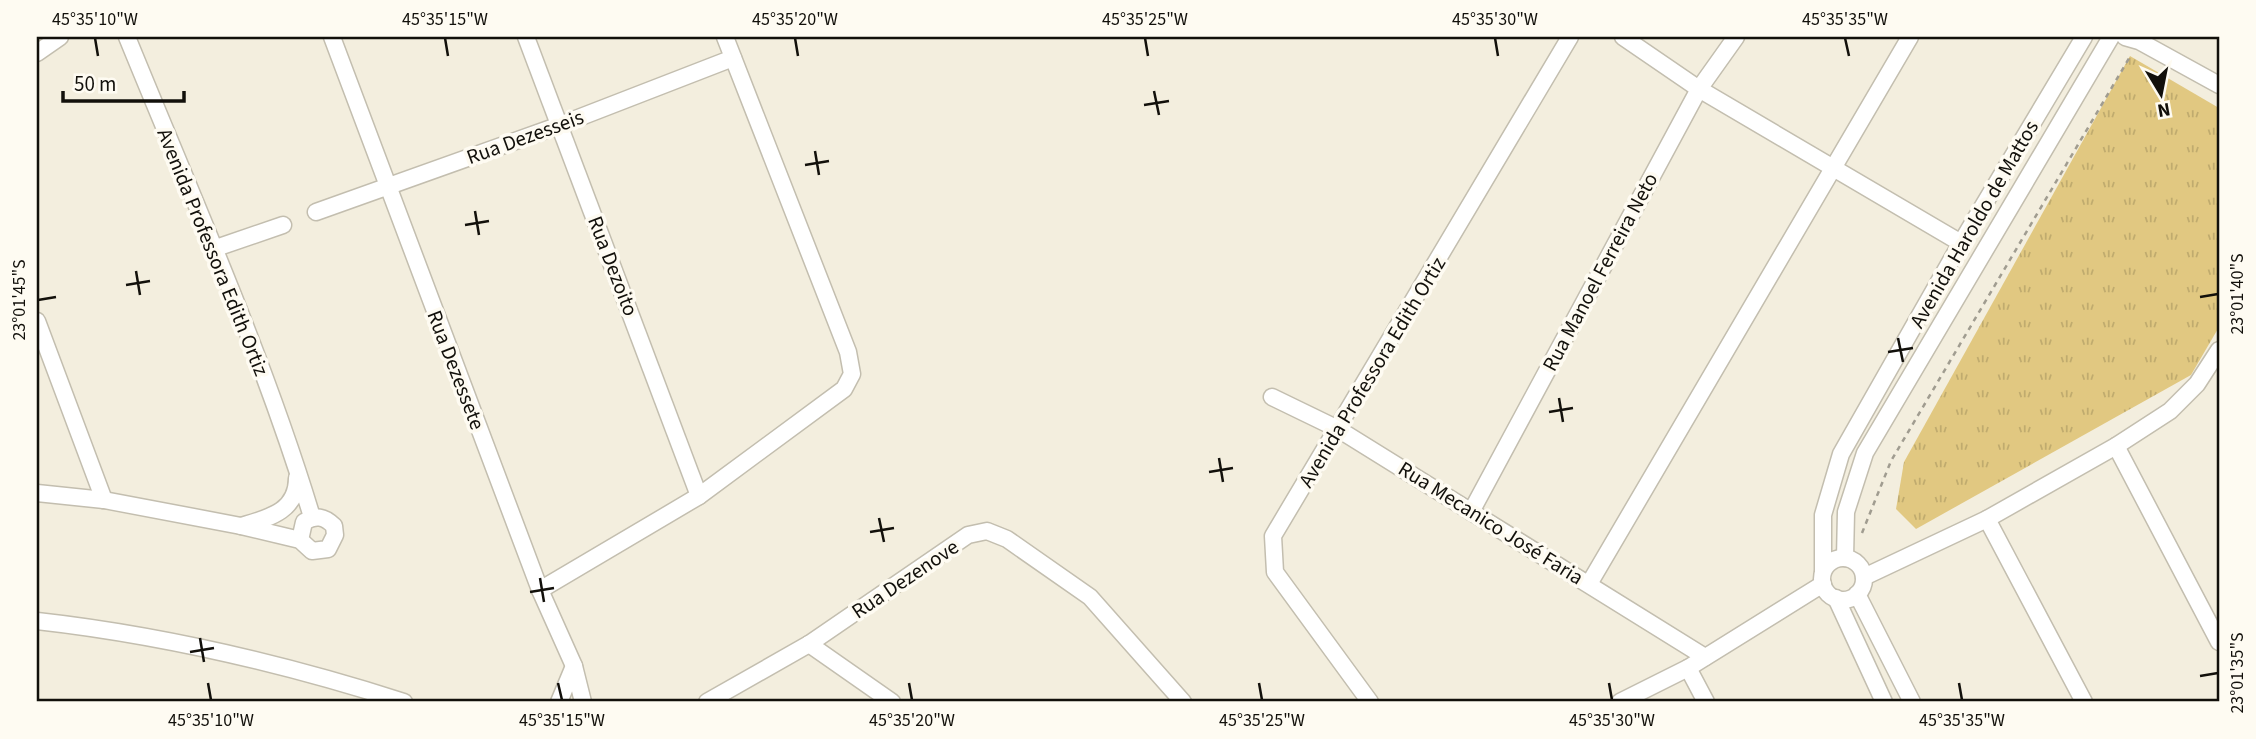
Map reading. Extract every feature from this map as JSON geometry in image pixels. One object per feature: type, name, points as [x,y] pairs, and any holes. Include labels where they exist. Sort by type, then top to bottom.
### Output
[{"type":"street","points":[[37,53],[60,37]]},
{"type":"street","name":"Avenida Professora Edith Ortiz","points":[[127,37],[213,249],[297,468],[312,517]]},
{"type":"street","name":"Rua Dezessete","points":[[332,37],[540,590],[574,666],[583,702]]},
{"type":"street","name":"Rua Dezoito","points":[[526,37],[699,496]]},
{"type":"street","points":[[540,590],[699,496],[844,389],[852,373],[848,352],[725,37]]},
{"type":"street","name":"Avenida Professora Edith Ortiz","points":[[1370,702],[1275,572],[1273,536],[1570,37]]},
{"type":"street","points":[[1623,37],[1699,89],[1961,243]]},
{"type":"street","name":"Rua Manoel Ferreira Neto","points":[[1471,512],[1699,89],[1736,37]]},
{"type":"street","points":[[1589,584],[1910,37]]},
{"type":"street","name":"Avenida Haroldo de Mattos","points":[[1823,577],[1823,515],[1841,454],[1961,243],[2084,37]]},
{"type":"street","name":"Avenida Haroldo de Mattos","points":[[1845,558],[1846,512],[1865,453],[2111,37]]},
{"type":"street","points":[[2132,39],[2219,85]]},
{"type":"street","name":"Rua Dezesseis","points":[[316,212],[560,125],[733,58]]},
{"type":"street","points":[[213,249],[284,225]]},
{"type":"street","points":[[37,321],[104,500]]},
{"type":"street","points":[[1836,598],[1849,599],[1857,594],[1864,577],[1987,519],[2116,446],[2170,411],[2197,384],[2219,350]]},
{"type":"street","name":"Rua Mecanico José Faria","points":[[1272,397],[1338,429],[1705,657]]},
{"type":"street","points":[[2116,446],[2219,642]]},
{"type":"street","points":[[241,526],[276,515],[289,505],[297,489],[297,468]]},
{"type":"street","points":[[37,493],[104,500],[241,526],[300,540],[312,551],[328,549],[333,543],[334,526],[320,517],[312,517],[300,530],[300,540]]},
{"type":"street","points":[[1987,519],[2084,702]]},
{"type":"street","name":"Rua Dezenove","points":[[707,702],[809,644],[968,535],[987,531],[1007,539],[1090,597],[1183,702]]},
{"type":"street","points":[[1620,702],[1705,657],[1823,577],[1832,561],[1845,558],[1858,564],[1864,577]]},
{"type":"street","points":[[1823,577],[1836,598],[1884,702]]},
{"type":"street","points":[[1857,594],[1912,702]]},
{"type":"street","points":[[37,621],[108,629],[257,660],[404,702]]},
{"type":"street","points":[[809,644],[892,702]]},
{"type":"street","points":[[559,702],[574,666]]},
{"type":"street","points":[[1688,668],[1706,702]]},
{"type":"path","points":[[1862,534],[1891,461],[2132,39]]},
{"type":"green space","points":[[2130,56],[2219,108],[2219,327],[2191,375],[1916,529],[1896,509],[1904,462]]}]
